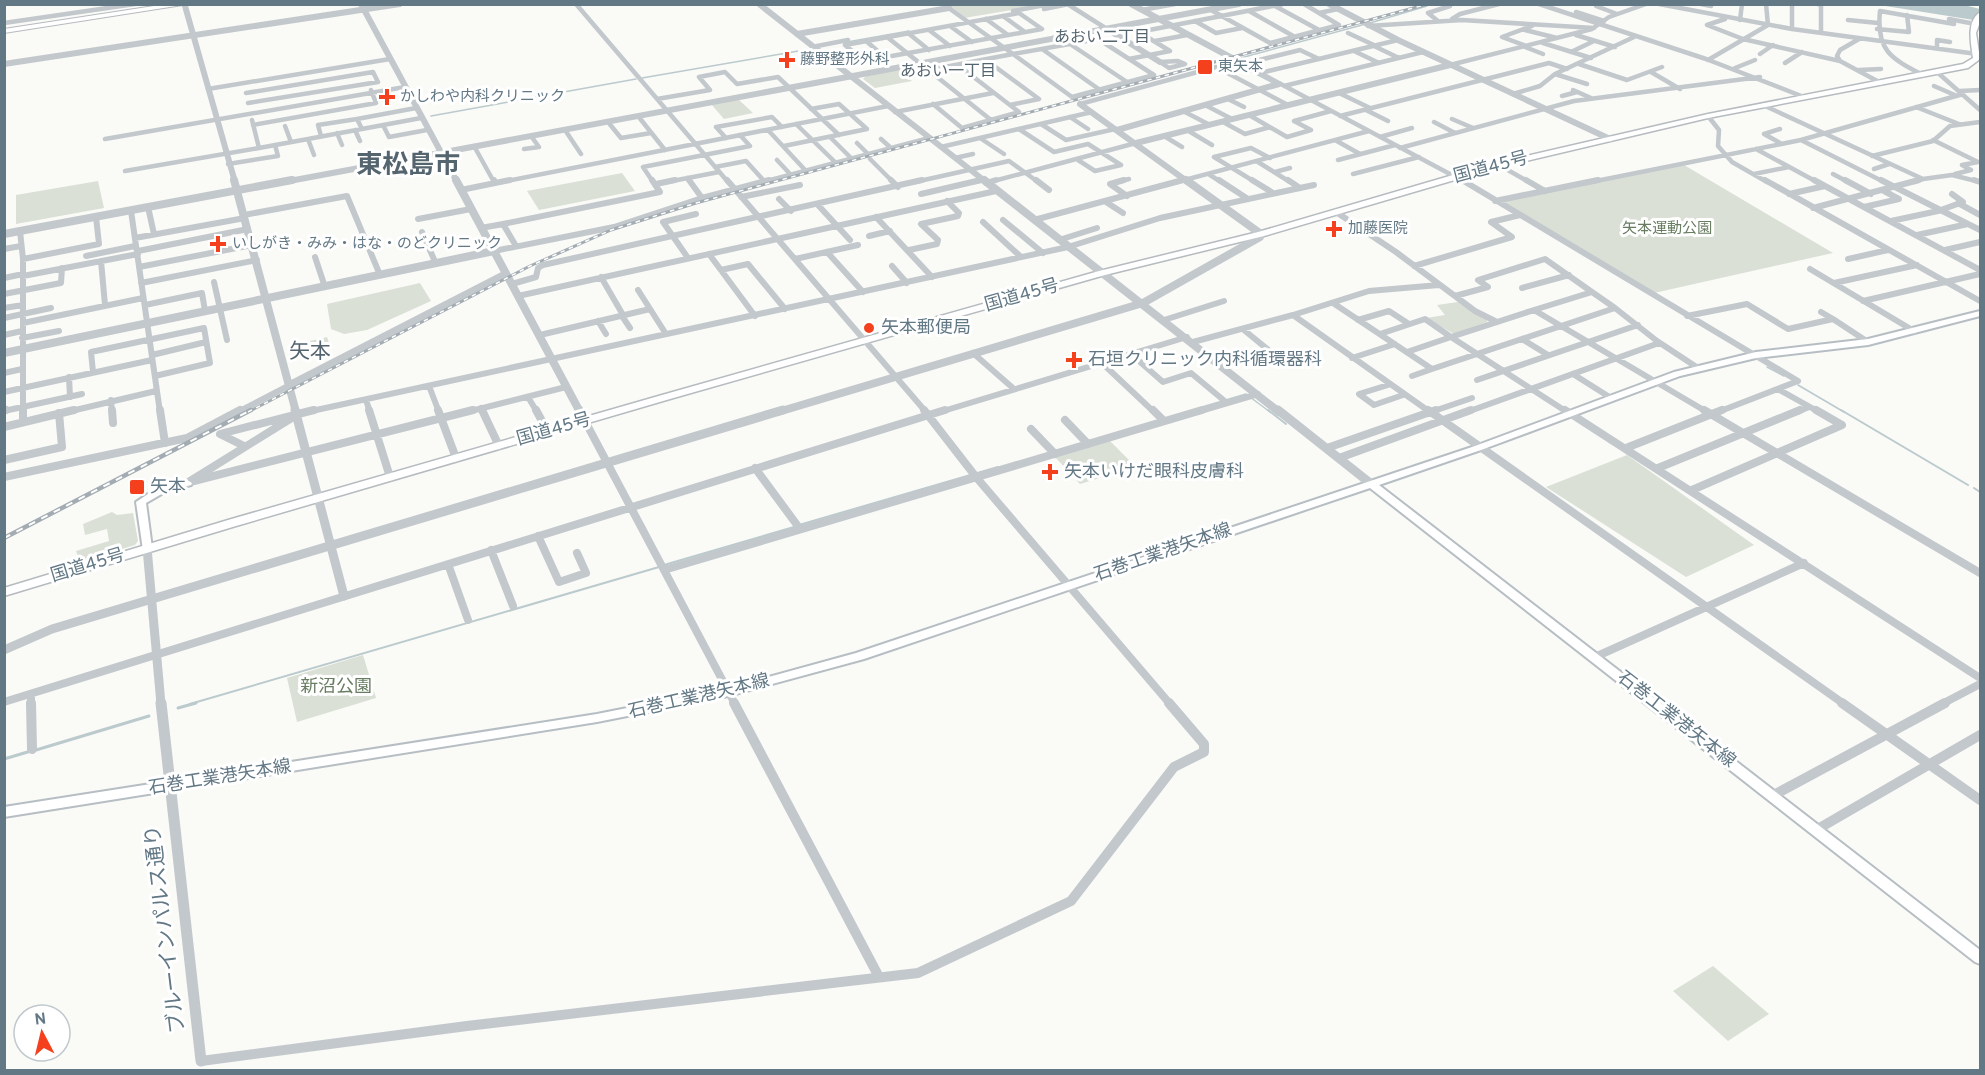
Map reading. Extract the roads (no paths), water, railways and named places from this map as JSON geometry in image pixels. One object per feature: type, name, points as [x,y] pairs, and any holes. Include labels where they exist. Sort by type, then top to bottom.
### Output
[{"type":"highway","points":[[4,30],[167,4]]},
{"type":"highway","points":[[4,30],[185,5]]},
{"type":"highway","points":[[1977,20],[1973,33],[1978,56]]},
{"type":"highway","name":"国道45号","points":[[4,592],[320,497],[1102,273],[1261,234],[1499,165],[1708,116],[1937,72],[1978,56]]},
{"type":"main road","name":"石巻工業港矢本線","points":[[4,812],[597,718],[728,692],[860,656],[1478,448],[1655,380],[1756,356],[1868,342],[1980,315]]},
{"type":"main road","name":"ブルーインパルス通り","points":[[147,548],[141,502],[155,492],[187,483]]},
{"type":"main road","name":"石巻工業港矢本線","points":[[1370,483],[1980,958]]},
{"type":"street","points":[[4,23],[135,4]]},
{"type":"street","points":[[4,64],[363,7],[400,4]]},
{"type":"street","points":[[201,1061],[468,1026],[918,973],[1071,901],[1174,766],[1204,752],[1204,744],[975,475],[929,416],[863,342],[795,259],[758,219],[576,4]]},
{"type":"street","points":[[759,4],[984,182],[1190,340],[1252,395],[1327,448],[1370,483]]},
{"type":"street","points":[[812,47],[1050,4]]},
{"type":"street","points":[[1042,29],[864,62],[844,45],[1069,4],[1160,62]]},
{"type":"street","points":[[1131,4],[1455,177],[1798,381],[1626,448]]},
{"type":"street","points":[[1142,10],[1175,4]]},
{"type":"street","points":[[4,234],[1239,4]]},
{"type":"street","points":[[1129,59],[1170,51],[1139,32],[1283,4]]},
{"type":"street","points":[[1211,10],[1270,43],[1339,25],[1304,4]]},
{"type":"street","points":[[1329,4],[1368,26],[1610,139]]},
{"type":"street","points":[[1467,4],[1482,9]]},
{"type":"street","points":[[1453,20],[1460,14],[1499,4]]},
{"type":"street","points":[[1539,4],[1596,27],[1735,68],[1804,98]]},
{"type":"street","points":[[1601,4],[1596,6],[1617,14]]},
{"type":"street","points":[[921,194],[1025,173],[1136,143],[1575,34],[1596,27],[1617,14],[1646,4]]},
{"type":"street","points":[[1659,4],[1740,21],[1937,48],[1978,56]]},
{"type":"street","points":[[1701,4],[1711,5],[1714,15]]},
{"type":"street","points":[[1740,21],[1742,4]]},
{"type":"street","points":[[1764,4],[1768,25]]},
{"type":"street","points":[[1792,4],[1792,29]]},
{"type":"street","points":[[1818,4],[1821,5],[1821,33]]},
{"type":"street","points":[[185,5],[228,164],[245,216],[344,596]]},
{"type":"street","points":[[797,34],[946,6],[966,21],[1014,55],[1072,97],[1154,75],[1098,39],[1014,55],[929,70]]},
{"type":"street","points":[[1275,6],[1319,30]]},
{"type":"street","points":[[1438,21],[1428,13],[1450,6]]},
{"type":"street","points":[[363,7],[427,130],[540,335],[628,507],[879,977]]},
{"type":"street","points":[[1320,13],[1338,9]]},
{"type":"street","points":[[1248,11],[1295,37]]},
{"type":"street","points":[[1923,75],[1891,59],[1885,53],[1877,26],[1880,11],[1954,24]]},
{"type":"street","points":[[1576,12],[1604,21]]},
{"type":"street","points":[[1907,15],[1911,13],[1977,20]]},
{"type":"street","points":[[1019,14],[1056,38]]},
{"type":"street","points":[[1849,22],[1909,32],[1907,15]]},
{"type":"street","points":[[1003,16],[1025,32]]},
{"type":"street","points":[[1727,18],[1707,26],[1743,39],[1840,61],[1881,83]]},
{"type":"street","points":[[986,20],[1008,36]]},
{"type":"street","points":[[1368,26],[1453,20],[1596,27]]},
{"type":"street","points":[[1195,21],[1216,33],[1242,28]]},
{"type":"street","points":[[1537,24],[1502,37],[1543,54]]},
{"type":"street","points":[[1708,60],[1768,25]]},
{"type":"street","points":[[950,26],[972,42]]},
{"type":"street","points":[[1523,29],[1558,38]]},
{"type":"street","points":[[929,30],[950,46]]},
{"type":"street","points":[[908,33],[929,50]]},
{"type":"street","points":[[1348,33],[1400,58]]},
{"type":"street","points":[[1155,41],[1187,34]]},
{"type":"street","points":[[1575,34],[1615,47]]},
{"type":"street","points":[[887,37],[991,120]]},
{"type":"street","points":[[1513,94],[1540,86],[1555,74],[1634,38]]},
{"type":"street","points":[[1840,61],[1837,56],[1840,50],[1859,39]]},
{"type":"street","points":[[1260,74],[1398,40]]},
{"type":"street","points":[[1937,48],[1937,40],[1950,42]]},
{"type":"street","points":[[866,41],[886,58]]},
{"type":"street","points":[[1570,52],[1594,41]]},
{"type":"street","points":[[1542,42],[1591,58]]},
{"type":"street","points":[[1070,44],[1127,82]]},
{"type":"street","points":[[1760,54],[1773,45]]},
{"type":"street","points":[[1042,49],[1100,90]]},
{"type":"street","points":[[1243,64],[1300,50],[1320,60]]},
{"type":"street","points":[[1354,51],[1379,63]]},
{"type":"street","points":[[1041,124],[1066,140],[1116,129],[1258,90],[1423,52]]},
{"type":"street","points":[[1785,63],[1802,52]]},
{"type":"street","points":[[828,59],[855,54]]},
{"type":"street","points":[[208,89],[390,59]]},
{"type":"street","points":[[1820,64],[1829,59]]},
{"type":"street","points":[[986,60],[1039,99],[1010,105]]},
{"type":"street","points":[[1735,68],[1755,60]]},
{"type":"street","points":[[1340,116],[1549,63],[1567,69]]},
{"type":"street","points":[[1579,64],[1627,80],[1662,68]]},
{"type":"street","points":[[933,104],[962,128],[1019,112],[958,65]]},
{"type":"street","points":[[1080,104],[1216,67],[1288,105]]},
{"type":"street","points":[[1858,70],[1881,69]]},
{"type":"street","points":[[246,93],[373,72],[378,82],[248,103]]},
{"type":"street","points":[[657,99],[710,90],[699,77],[725,72],[737,84],[778,77],[839,135]]},
{"type":"street","points":[[1651,72],[1680,89]]},
{"type":"street","points":[[1937,72],[1980,110]]},
{"type":"street","points":[[301,74],[304,84]]},
{"type":"street","points":[[1555,74],[1587,84]]},
{"type":"street","points":[[1338,160],[1592,99],[1760,77]]},
{"type":"street","points":[[243,83],[259,148]]},
{"type":"street","points":[[253,124],[376,103],[368,83]]},
{"type":"street","points":[[1934,86],[1960,94]]},
{"type":"street","points":[[105,139],[405,87]]},
{"type":"street","points":[[1562,96],[1575,91],[1592,99]]},
{"type":"street","points":[[1495,201],[1801,140],[1960,94],[1979,91]]},
{"type":"street","points":[[895,112],[993,93]]},
{"type":"street","points":[[1339,93],[1388,121]]},
{"type":"street","points":[[1228,99],[1244,107]]},
{"type":"street","points":[[783,146],[867,129],[839,104],[811,109]]},
{"type":"street","points":[[4,650],[21,641],[153,599],[1143,303],[1261,234],[1080,104]]},
{"type":"street","points":[[1205,105],[1232,119]]},
{"type":"street","points":[[1763,105],[1923,179]]},
{"type":"street","points":[[460,189],[888,106]]},
{"type":"street","points":[[1916,107],[1961,124]]},
{"type":"street","points":[[321,136],[318,125],[416,108]]},
{"type":"street","points":[[1184,111],[1210,125]]},
{"type":"street","points":[[1249,115],[1287,137],[1311,130],[1294,121],[1331,111]]},
{"type":"street","points":[[941,147],[1092,112]]},
{"type":"street","points":[[638,116],[665,150]]},
{"type":"street","points":[[1708,116],[1719,130],[1718,146],[1725,156],[1980,301]]},
{"type":"street","points":[[740,117],[753,133]]},
{"type":"street","points":[[726,138],[716,127],[772,117],[782,127]]},
{"type":"street","points":[[1070,117],[1088,129]]},
{"type":"street","points":[[125,171],[421,118]]},
{"type":"street","points":[[1452,118],[1473,128]]},
{"type":"street","points":[[357,119],[362,129]]},
{"type":"street","points":[[608,122],[621,138],[651,133]]},
{"type":"street","points":[[1223,122],[1245,134],[1270,127]]},
{"type":"street","points":[[1434,122],[1455,133]]},
{"type":"street","points":[[1872,156],[1933,140],[1950,126],[1980,122]]},
{"type":"street","points":[[796,124],[836,163]]},
{"type":"street","points":[[383,125],[389,136],[427,130]]},
{"type":"street","points":[[285,126],[291,142]]},
{"type":"street","points":[[1774,126],[1783,130],[1764,132],[1764,134],[1782,144]]},
{"type":"street","points":[[1019,129],[1054,152],[1088,144],[1120,165],[1095,171],[1078,160]]},
{"type":"street","points":[[1380,137],[1412,129]]},
{"type":"street","points":[[355,130],[360,141]]},
{"type":"street","points":[[565,130],[581,154]]},
{"type":"street","points":[[768,130],[806,171]]},
{"type":"street","points":[[1188,130],[1212,145]]},
{"type":"street","points":[[1034,220],[1369,131]]},
{"type":"street","points":[[337,133],[342,145]]},
{"type":"street","points":[[481,228],[660,192],[643,167],[750,146],[740,135]]},
{"type":"street","points":[[524,149],[539,147],[531,136]]},
{"type":"street","points":[[1164,136],[1182,147]]},
{"type":"street","points":[[830,137],[852,159]]},
{"type":"street","points":[[4,353],[614,227],[702,198],[869,156],[929,138]]},
{"type":"street","points":[[980,138],[1004,154]]},
{"type":"street","points":[[308,139],[314,155]]},
{"type":"street","points":[[881,139],[891,148]]},
{"type":"street","points":[[1335,140],[1360,154]]},
{"type":"street","points":[[1801,140],[1980,230]]},
{"type":"street","points":[[1933,140],[1979,161]]},
{"type":"street","points":[[856,143],[898,187]]},
{"type":"street","points":[[228,164],[278,156],[275,145]]},
{"type":"street","points":[[474,146],[495,183]]},
{"type":"street","points":[[1270,158],[1251,148],[1214,157],[1274,193]]},
{"type":"street","points":[[1756,149],[1945,250],[1980,272]]},
{"type":"street","points":[[955,158],[973,154]]},
{"type":"street","points":[[1353,174],[1419,157]]},
{"type":"street","points":[[777,160],[791,175]]},
{"type":"street","points":[[656,184],[687,178],[746,161],[765,182]]},
{"type":"street","points":[[512,284],[536,276],[538,268],[543,265],[758,219],[1009,161],[1049,190]]},
{"type":"street","points":[[1813,208],[1851,200],[1923,179],[1971,170],[1962,165],[1979,161]]},
{"type":"street","points":[[1258,162],[1300,188]]},
{"type":"street","points":[[1874,170],[1889,164]]},
{"type":"street","points":[[1499,165],[1545,191]]},
{"type":"street","points":[[1275,172],[1290,168]]},
{"type":"street","points":[[1754,174],[1789,168]]},
{"type":"street","points":[[1833,174],[1872,194]]},
{"type":"street","points":[[1210,175],[1248,199]]},
{"type":"street","points":[[1952,175],[1980,182]]},
{"type":"street","points":[[687,178],[702,198]]},
{"type":"street","points":[[1127,196],[1110,184],[1130,179]]},
{"type":"street","points":[[741,197],[800,185]]},
{"type":"street","points":[[244,446],[220,434],[298,414],[1068,247],[1160,218],[1314,185]]},
{"type":"street","points":[[1789,194],[1825,186]]},
{"type":"street","points":[[518,296],[996,191]]},
{"type":"street","points":[[1864,207],[1899,199],[1884,191]]},
{"type":"street","points":[[1891,221],[1941,209],[1963,200],[1952,194]]},
{"type":"street","points":[[135,238],[347,196],[380,275]]},
{"type":"street","points":[[779,199],[791,211]]},
{"type":"street","points":[[909,250],[937,244],[938,240],[921,224],[958,216],[959,213],[947,201]]},
{"type":"street","points":[[1106,202],[1123,213]]},
{"type":"street","points":[[1958,203],[1980,215]]},
{"type":"street","points":[[818,205],[850,240]]},
{"type":"street","points":[[148,207],[154,234]]},
{"type":"street","points":[[418,219],[471,208]]},
{"type":"street","points":[[131,211],[165,443]]},
{"type":"street","points":[[1336,212],[1455,296],[1497,322]]},
{"type":"street","points":[[688,258],[663,222],[696,214]]},
{"type":"street","points":[[1414,266],[1512,237],[1491,222],[1520,215]]},
{"type":"street","points":[[23,259],[99,244],[96,217]]},
{"type":"street","points":[[876,217],[932,277]]},
{"type":"street","points":[[1003,220],[1043,252]]},
{"type":"street","points":[[983,222],[1021,257]]},
{"type":"street","points":[[503,224],[516,246]]},
{"type":"street","points":[[1917,235],[1968,224]]},
{"type":"street","points":[[1059,240],[1097,228]]},
{"type":"street","points":[[86,256],[137,250],[248,229]]},
{"type":"street","points":[[20,231],[23,259],[23,422]]},
{"type":"street","points":[[869,236],[890,231]]},
{"type":"street","points":[[422,232],[436,264]]},
{"type":"street","points":[[1945,250],[1980,242]]},
{"type":"street","points":[[139,267],[252,245]]},
{"type":"street","points":[[795,259],[858,245]]},
{"type":"street","points":[[4,249],[21,246]]},
{"type":"street","points":[[4,278],[101,261],[137,250]]},
{"type":"street","points":[[1848,259],[1888,250]]},
{"type":"street","points":[[827,252],[863,292]]},
{"type":"street","points":[[709,254],[755,316]]},
{"type":"street","points":[[315,257],[325,287]]},
{"type":"street","points":[[141,283],[256,260]]},
{"type":"street","points":[[1455,296],[1488,287],[1478,280],[1545,260],[1615,308],[1659,343],[1698,368]]},
{"type":"street","points":[[101,261],[105,305]]},
{"type":"street","points":[[1972,265],[1980,263]]},
{"type":"street","points":[[721,270],[748,264],[784,309]]},
{"type":"street","points":[[1834,283],[1917,265]]},
{"type":"street","points":[[892,266],[908,283]]},
{"type":"street","points":[[4,294],[61,283],[62,268]]},
{"type":"street","points":[[1810,269],[1914,332]]},
{"type":"street","points":[[1863,301],[1980,272]]},
{"type":"street","points":[[4,477],[165,443],[202,431],[506,274]]},
{"type":"street","points":[[1522,288],[1569,275]]},
{"type":"street","points":[[601,278],[630,328]]},
{"type":"street","points":[[214,282],[227,340]]},
{"type":"street","points":[[4,702],[628,507],[1131,354],[1244,330],[1369,291],[1439,285]]},
{"type":"street","points":[[638,290],[666,334]]},
{"type":"street","points":[[1407,352],[1592,292]]},
{"type":"street","points":[[23,322],[105,305],[202,293],[205,311]]},
{"type":"street","points":[[1164,320],[1224,302]]},
{"type":"street","points":[[1333,303],[1432,369]]},
{"type":"street","points":[[1688,316],[1747,304],[1788,329],[1833,319]]},
{"type":"street","points":[[4,308],[22,305]]},
{"type":"street","points":[[4,318],[51,308]]},
{"type":"street","points":[[1412,376],[1615,308]]},
{"type":"street","points":[[540,335],[650,309]]},
{"type":"street","points":[[1534,310],[1980,573]]},
{"type":"street","points":[[1358,320],[1389,311],[1409,324]]},
{"type":"street","points":[[1821,312],[1868,342]]},
{"type":"street","points":[[1293,315],[1388,385],[1707,606],[1980,800]]},
{"type":"street","points":[[1380,334],[1425,319],[1804,562],[1980,678]]},
{"type":"street","points":[[598,321],[606,334]]},
{"type":"street","points":[[1477,380],[1638,325]]},
{"type":"street","points":[[93,372],[91,352],[204,328],[210,363],[155,376]]},
{"type":"street","points":[[1244,330],[1272,353]]},
{"type":"street","points":[[4,335],[59,332]]},
{"type":"street","points":[[1522,339],[1548,355]]},
{"type":"street","points":[[4,392],[93,372],[206,342]]},
{"type":"street","points":[[1339,458],[1659,343]]},
{"type":"street","points":[[1352,358],[1395,344]]},
{"type":"street","points":[[973,353],[1014,389]]},
{"type":"street","points":[[1131,354],[1163,382],[1191,373],[1225,401]]},
{"type":"street","points":[[1102,363],[1162,420]]},
{"type":"street","points":[[4,373],[22,369]]},
{"type":"street","points":[[1573,374],[1611,398]]},
{"type":"street","points":[[69,377],[70,397]]},
{"type":"street","points":[[1388,385],[1359,394],[1374,405],[1403,395]]},
{"type":"street","points":[[429,386],[456,458]]},
{"type":"street","points":[[187,483],[566,387]]},
{"type":"street","points":[[1692,490],[1842,425],[1778,389]]},
{"type":"street","points":[[4,427],[156,390]]},
{"type":"street","points":[[4,411],[82,394]]},
{"type":"street","points":[[662,567],[1252,395]]},
{"type":"street","points":[[528,397],[548,432]]},
{"type":"street","points":[[1327,448],[1428,411],[1472,398]]},
{"type":"street","points":[[111,400],[113,423]]},
{"type":"street","points":[[366,400],[390,477]]},
{"type":"street","points":[[1658,468],[1809,407]]},
{"type":"street","points":[[481,408],[499,446]]},
{"type":"street","points":[[4,460],[62,447],[59,413]]},
{"type":"street","points":[[187,483],[298,414]]},
{"type":"street","points":[[1065,420],[1087,442]]},
{"type":"street","points":[[1031,429],[1053,452]]},
{"type":"street","points":[[755,468],[798,527]]},
{"type":"street","points":[[538,536],[560,582],[586,573],[577,553]]},
{"type":"street","name":"ブルーインパルス通り","points":[[147,548],[168,787],[201,1061]]},
{"type":"street","points":[[491,550],[513,606]]},
{"type":"street","points":[[1595,657],[1804,562]]},
{"type":"street","points":[[448,564],[468,620]]},
{"type":"street","points":[[4,642],[21,641]]},
{"type":"street","points":[[1773,796],[1980,684]]},
{"type":"street","points":[[31,693],[32,748]]},
{"type":"street","points":[[1816,830],[1980,735]]},
{"type":"waterway","points":[[1370,23],[1427,6]]},
{"type":"waterway","points":[[1237,59],[1362,25]]},
{"type":"waterway","points":[[847,42],[909,31]]},
{"type":"waterway","points":[[642,78],[810,49]]},
{"type":"waterway","points":[[1241,66],[1273,83]]},
{"type":"waterway","points":[[431,116],[636,79]]},
{"type":"waterway","points":[[1767,367],[1784,376]]},
{"type":"waterway","points":[[1798,385],[1844,412]]},
{"type":"waterway","points":[[1202,407],[1246,394],[1270,412]]},
{"type":"waterway","points":[[1268,410],[1286,424]]},
{"type":"waterway","points":[[1841,410],[1968,485]]},
{"type":"waterway","points":[[799,525],[998,467]]},
{"type":"waterway","points":[[1974,488],[1980,492]]},
{"type":"waterway","points":[[664,565],[794,527]]},
{"type":"waterway","points":[[190,704],[659,567]]},
{"type":"waterway","points":[[178,708],[196,703]]},
{"type":"waterway","points":[[36,750],[149,716]]},
{"type":"waterway","points":[[4,759],[31,751]]},
{"type":"railway","points":[[248,412],[530,266],[611,230],[696,203],[1428,4]]},
{"type":"railway","points":[[4,538],[251,410]]},
{"type":"place","name":"藤野整形外科","points":[[787,60]]},
{"type":"place","name":"東矢本","points":[[1205,67]]},
{"type":"place","name":"かしわや内科クリニック","points":[[387,97]]},
{"type":"place","name":"加藤医院","points":[[1334,229]]},
{"type":"place","name":"いしがき・みみ・はな・のどクリニック","points":[[218,244]]},
{"type":"place","name":"矢本郵便局","points":[[869,328]]},
{"type":"place","name":"石垣クリニック内科循環器科","points":[[1074,360]]},
{"type":"place","name":"矢本いけだ眼科皮膚科","points":[[1050,472]]},
{"type":"place","name":"矢本","points":[[137,487]]},
{"type":"district","name":"あおい二丁目","points":[[1102,38]]},
{"type":"district","name":"あおい一丁目","points":[[948,72]]},
{"type":"district","name":"東松島市","points":[[408,166]]},
{"type":"district","name":"矢本","points":[[310,352]]},
{"type":"park label","name":"矢本運動公園","points":[[1667,229]]},
{"type":"park label","name":"新沼公園","points":[[336,687]]}]
